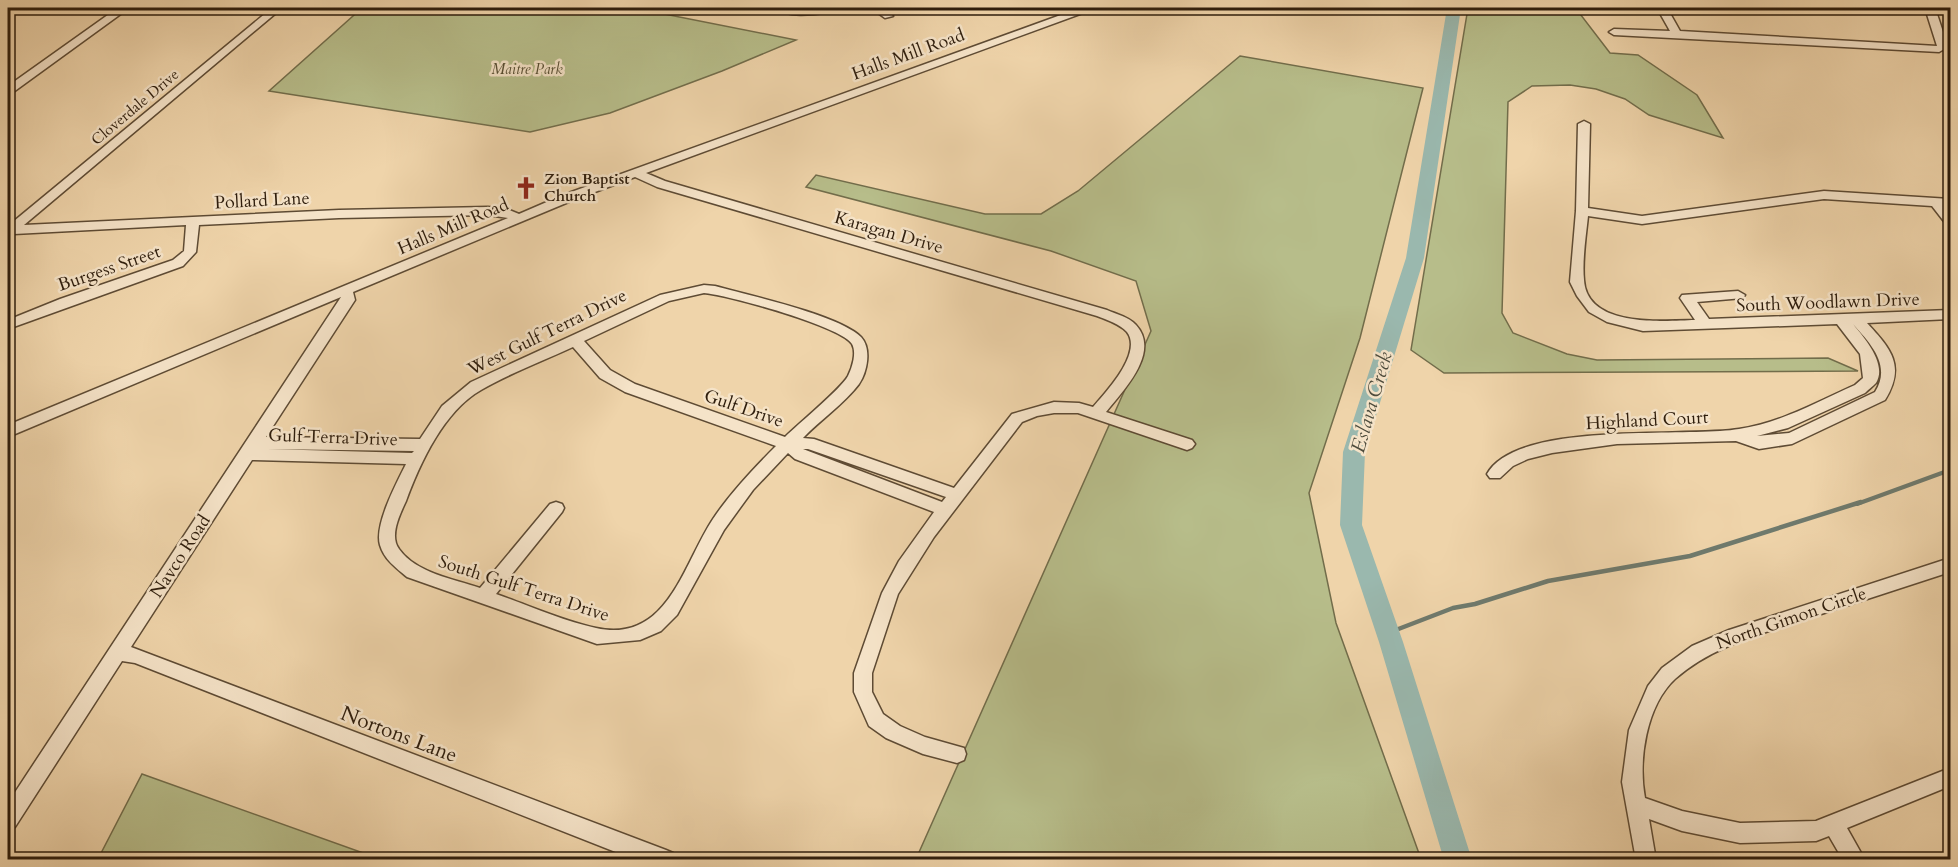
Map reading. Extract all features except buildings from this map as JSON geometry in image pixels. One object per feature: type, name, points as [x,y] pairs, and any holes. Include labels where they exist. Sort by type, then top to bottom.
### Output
[{"type":"street","points":[[90,8],[122,9]]},
{"type":"street","name":"Cloverdale Drive","points":[[11,230],[277,8]]},
{"type":"street","points":[[778,8],[807,12],[842,8]]},
{"type":"street","points":[[876,8],[888,16]]},
{"type":"street","name":"Halls Mill Road","points":[[8,431],[519,218],[635,173],[1088,8]]},
{"type":"street","points":[[1662,8],[1677,34]]},
{"type":"street","points":[[1614,32],[1939,49],[1943,47],[1930,8]]},
{"type":"street","points":[[8,91],[122,9]]},
{"type":"street","name":"South Woodlawn Drive","points":[[1584,124],[1582,211],[1577,282],[1580,293],[1588,305],[1607,318],[1643,327],[1950,315]]},
{"type":"street","name":"Karagan Drive","points":[[635,173],[661,184],[1102,313],[1131,328],[1137,336],[1137,353],[1117,389],[1095,414]]},
{"type":"street","points":[[1582,211],[1642,220],[1824,195],[1950,203]]},
{"type":"street","points":[[1936,202],[1950,221]]},
{"type":"street","name":"Pollard Lane","points":[[11,230],[339,214],[451,211],[507,213],[519,218]]},
{"type":"street","name":"Burgess Street","points":[[8,325],[65,302],[178,263],[190,252],[191,227],[194,222]]},
{"type":"street","name":"Navco Road","points":[[8,820],[348,300],[346,290]]},
{"type":"street","name":"West Gulf Terra Drive","points":[[407,482],[443,414],[465,394],[574,339],[665,298],[692,290],[715,290],[847,332],[857,341],[860,350],[859,364]]},
{"type":"street","points":[[1706,325],[1687,298],[1738,295]]},
{"type":"street","name":"Highland Court","points":[[1495,474],[1508,462],[1524,454],[1552,447],[1617,438],[1737,435],[1759,443],[1792,438],[1880,396],[1887,387],[1889,370],[1887,358],[1882,349],[1849,319]]},
{"type":"street","name":"Gulf Drive","points":[[574,339],[604,374],[630,388],[788,444],[800,455],[945,510]]},
{"type":"street","name":"South Gulf Terra Drive","points":[[407,482],[390,518],[387,540],[395,557],[412,572],[597,636],[614,637],[646,630],[661,621],[677,601],[717,525],[746,486],[853,381],[859,364]]},
{"type":"street","points":[[957,754],[923,745],[893,732],[876,720],[863,692],[863,673],[890,592],[905,566],[945,510],[1017,418],[1044,407],[1061,406],[1095,414],[1187,444]]},
{"type":"street","points":[[788,444],[809,443],[957,495]]},
{"type":"street","name":"Gulf Terra Drive","points":[[250,449],[422,452]]},
{"type":"street","points":[[857,477],[867,463]]},
{"type":"street","points":[[483,597],[556,508]]},
{"type":"street","name":"North Gimon Circle","points":[[1646,860],[1632,782],[1638,730],[1653,692],[1668,674],[1698,652],[1735,635],[1950,565]]},
{"type":"street","name":"Nortons Lane","points":[[117,653],[136,655],[604,838],[666,860]]},
{"type":"street","points":[[1636,805],[1682,821],[1740,833],[1816,831],[1950,777]]},
{"type":"street","points":[[1833,824],[1855,860]]},
{"type":"green space","name":"Maitre Park","points":[[362,8],[634,8],[796,40],[722,71],[610,113],[530,132],[269,91]]},
{"type":"green space","points":[[1468,8],[1584,8],[1577,10],[1610,53],[1638,55],[1697,95],[1723,138],[1649,115],[1625,99],[1596,89],[1570,85],[1532,86],[1508,102],[1502,313],[1513,333],[1567,354],[1597,360],[1828,358],[1858,371],[1444,373],[1411,350]]},
{"type":"green space","points":[[1240,56],[1423,88],[1360,338],[1309,493],[1336,623],[1421,859],[916,859],[1151,331],[1136,281],[1051,251],[806,187],[816,175],[985,214],[1041,214],[1078,191]]},
{"type":"green space","points":[[142,774],[380,859],[98,859]]},
{"type":"waterway","name":"Eslava Creek","points":[[1454,8],[1415,258],[1354,452],[1351,525],[1391,642],[1458,860]]},
{"type":"waterway","points":[[1857,504],[1950,470]]},
{"type":"waterway","points":[[1388,633],[1453,608],[1475,604],[1548,581],[1690,556],[1861,502]]},
{"type":"place","name":"Zion Baptist Church","points":[[526,188]]}]
